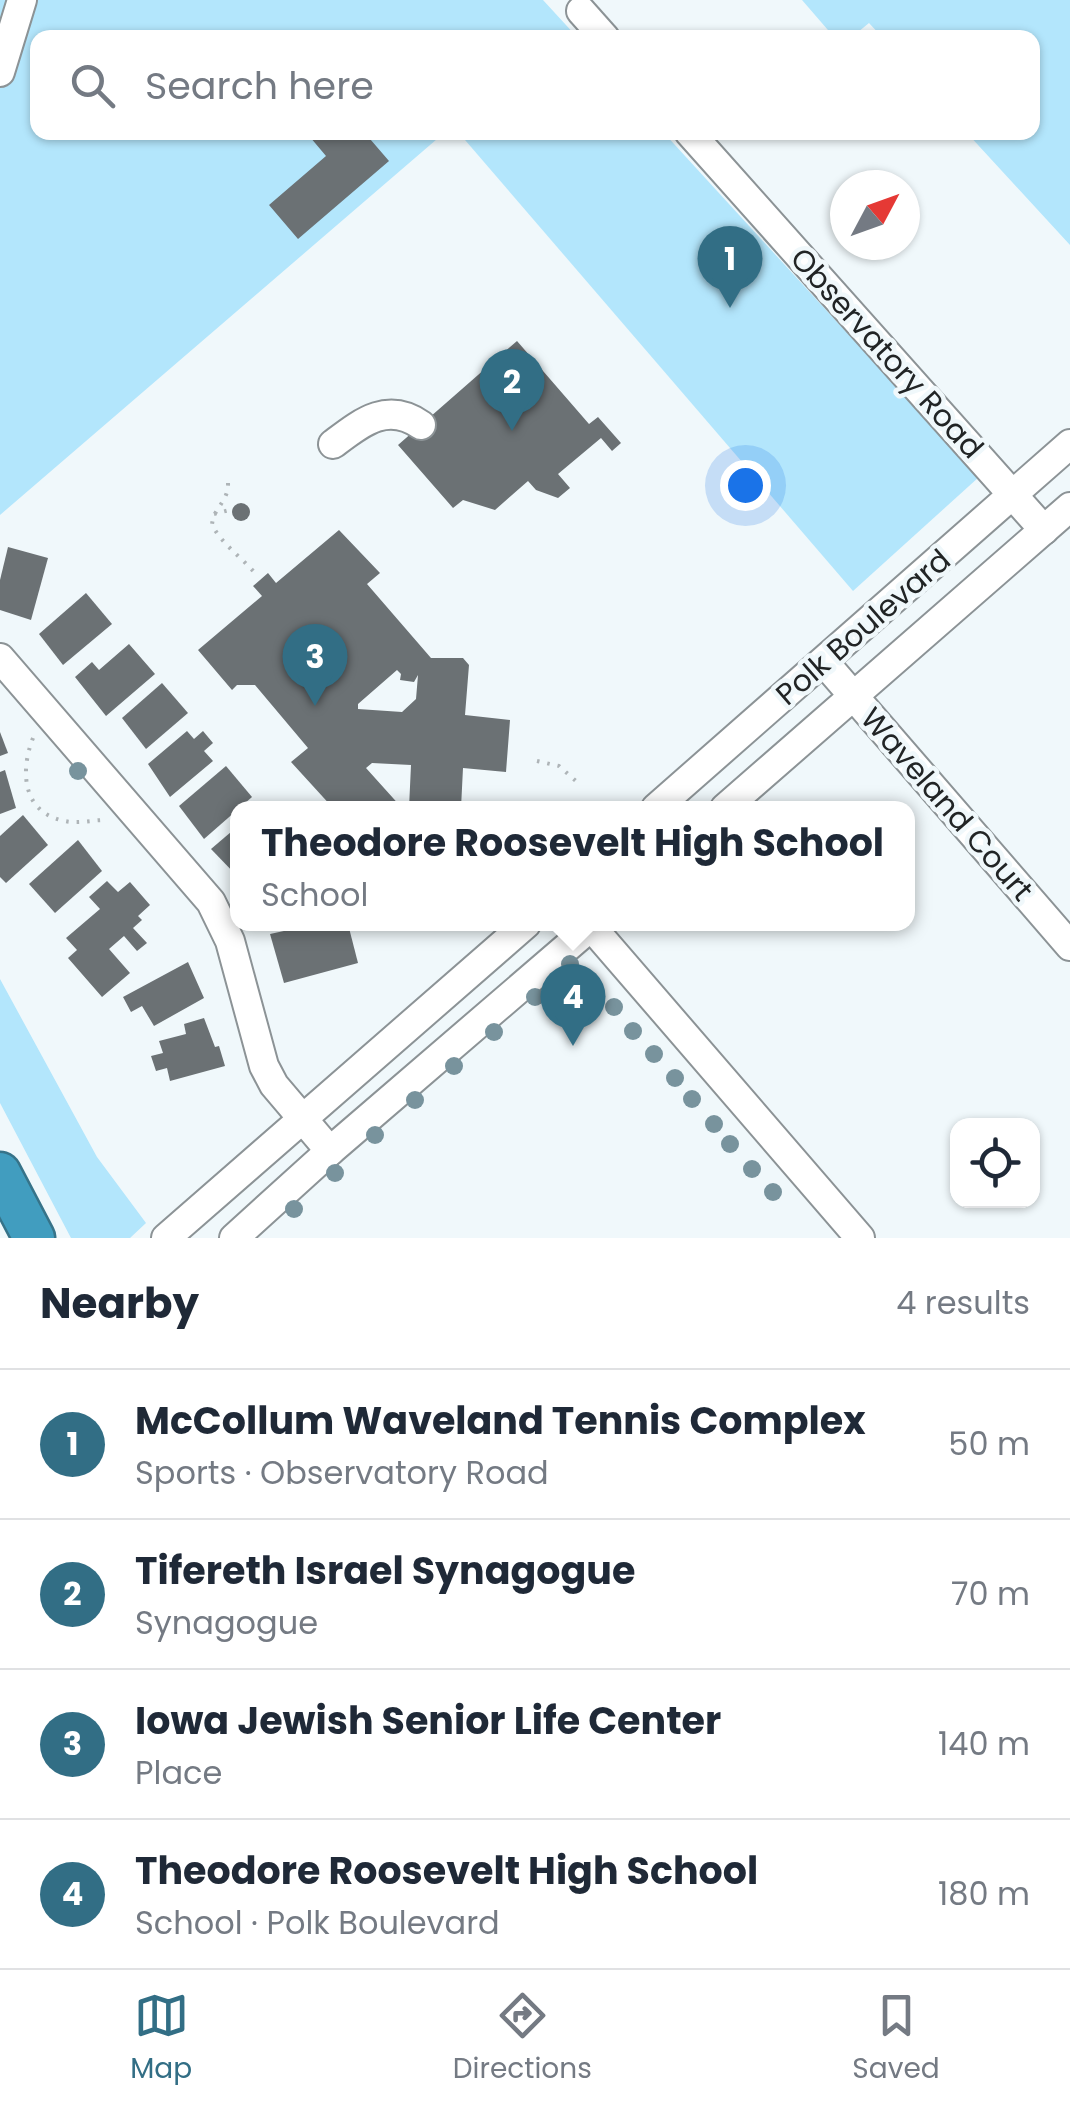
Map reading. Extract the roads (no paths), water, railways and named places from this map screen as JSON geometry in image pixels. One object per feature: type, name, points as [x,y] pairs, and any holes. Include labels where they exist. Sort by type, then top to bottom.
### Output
[{"type":"highway","points":[[0,1174],[34,1238]]},
{"type":"street","points":[[0,72],[22,0]]},
{"type":"street","points":[[581,12],[597,30]]},
{"type":"street","name":"Observatory Road","points":[[697,140],[1044,530]]},
{"type":"street","points":[[333,444],[364,420],[381,414],[410,418],[421,425]]},
{"type":"street","name":"Polk Boulevard","points":[[664,801],[1070,444]]},
{"type":"street","name":"Polk Boulevard","points":[[733,801],[1070,507]]},
{"type":"street","points":[[0,658],[211,902],[230,941],[264,1066],[274,1084],[330,1150]]},
{"type":"street","name":"Waveland Court","points":[[824,662],[1070,946]]},
{"type":"street","points":[[166,1238],[518,931]]},
{"type":"street","points":[[234,1238],[583,931]]},
{"type":"street","points":[[597,931],[860,1238]]},
{"type":"place","name":"McCollum Waveland Tennis Complex","points":[[730,308]]},
{"type":"place","name":"Tifereth Israel Synagogue","points":[[512,431]]},
{"type":"place","name":"Iowa Jewish Senior Life Center","points":[[315,706]]},
{"type":"place","name":"Theodore Roosevelt High School","points":[[573,1046]]}]
